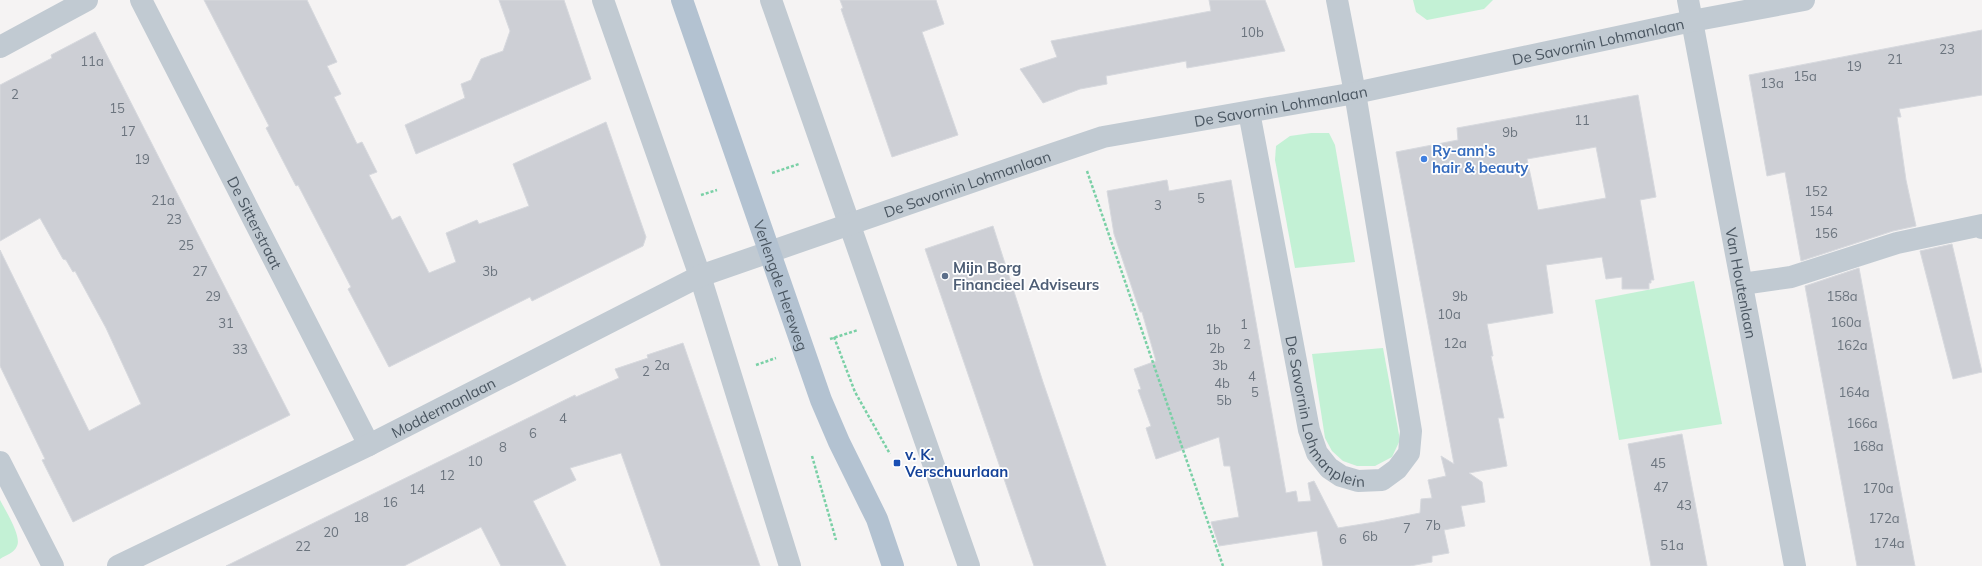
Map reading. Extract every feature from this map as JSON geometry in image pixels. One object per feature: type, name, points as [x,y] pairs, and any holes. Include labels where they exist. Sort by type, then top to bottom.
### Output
[{"type":"main road","name":"Verlengde Hereweg","points":[[682,0],[821,400],[839,442],[877,519],[893,566]]},
{"type":"street","points":[[0,47],[87,0]]},
{"type":"street","name":"De Sitterstraat","points":[[141,0],[368,444]]},
{"type":"street","points":[[603,0],[700,276],[790,566]]},
{"type":"street","points":[[771,0],[851,224],[969,566]]},
{"type":"street","name":"De Savornin Lohmanplein","points":[[1249,112],[1310,430],[1317,453],[1330,468],[1341,476],[1358,481],[1382,480],[1397,469],[1409,453],[1411,431],[1355,93],[1337,0]]},
{"type":"street","name":"Van Houtenlaan","points":[[1688,0],[1795,566]]},
{"type":"street","name":"De Savornin Lohmanlaan","points":[[769,252],[1103,137],[1355,93],[1692,21],[1804,0]]},
{"type":"street","points":[[1742,284],[1791,277],[1897,243],[1982,225],[1982,228]]},
{"type":"street","name":"Moddermanlaan","points":[[118,566],[368,444],[700,276],[769,252]]},
{"type":"street","points":[[0,462],[53,566]]},
{"type":"path","points":[[1079,146],[1223,566]]},
{"type":"path","points":[[834,337],[855,392],[890,454]]},
{"type":"green space","points":[[1413,0],[1493,0],[1484,9],[1427,20],[1416,12]]},
{"type":"green space","points":[[1311,133],[1329,133],[1335,145],[1355,262],[1295,268],[1275,160],[1276,146],[1290,136]]},
{"type":"green space","points":[[1694,281],[1722,424],[1619,440],[1595,300]]},
{"type":"green space","points":[[1383,348],[1400,440],[1392,457],[1375,466],[1357,466],[1343,461],[1332,451],[1325,438],[1312,354]]},
{"type":"green space","points":[[0,500],[15,530],[18,542],[17,546],[10,554],[0,559]]},
{"type":"building","points":[[204,0],[307,0],[337,62],[327,66],[341,94],[334,97],[357,144],[362,142],[377,172],[369,175],[392,220],[400,216],[429,273],[456,262],[446,233],[477,220],[479,224],[529,206],[513,164],[606,122],[646,237],[643,246],[532,301],[530,297],[389,367],[348,289],[351,287],[298,185],[296,186],[266,128],[269,126]]},
{"type":"building","points":[[499,0],[564,0],[591,79],[416,154],[405,125],[465,98],[461,84],[471,80],[481,59],[503,51],[510,31]]},
{"type":"building","points":[[840,0],[936,0],[944,24],[922,32],[958,135],[892,157],[841,9],[843,8]]},
{"type":"building","points":[[1209,0],[1265,0],[1285,51],[1187,68],[1186,61],[1106,76],[1107,84],[1080,89],[1043,103],[1020,69],[1057,57],[1051,41],[1211,11]]},
{"type":"building","points":[[1982,30],[1982,95],[1899,109],[1901,117],[1897,117],[1906,180],[1916,226],[1893,231],[1801,261],[1785,172],[1767,176],[1749,75]]},
{"type":"building","points":[[95,32],[290,415],[73,522],[42,460],[45,459],[0,366],[0,250],[89,431],[141,404],[106,328],[75,271],[73,272],[66,260],[63,259],[40,218],[0,241],[0,85],[52,58],[51,55]]},
{"type":"building","points":[[1638,95],[1656,197],[1640,200],[1654,280],[1651,280],[1651,283],[1649,283],[1649,289],[1622,289],[1622,277],[1606,279],[1602,257],[1546,265],[1553,313],[1487,324],[1493,356],[1491,356],[1504,418],[1498,418],[1507,466],[1469,473],[1482,482],[1485,502],[1461,506],[1465,526],[1444,530],[1449,553],[1432,556],[1432,562],[1410,566],[1323,566],[1317,531],[1219,546],[1211,522],[1239,517],[1230,466],[1224,466],[1219,437],[1156,459],[1146,428],[1151,426],[1138,390],[1141,389],[1134,369],[1156,361],[1142,312],[1140,312],[1114,234],[1107,191],[1167,180],[1169,191],[1231,180],[1286,493],[1296,491],[1298,502],[1311,501],[1308,483],[1314,481],[1338,528],[1375,522],[1420,513],[1421,499],[1432,498],[1428,480],[1446,476],[1441,456],[1454,464],[1396,152],[1458,140],[1457,128]],"holes":[[[1596,147],[1606,198],[1538,210],[1527,159]]]},
{"type":"building","points":[[993,226],[1043,382],[1106,566],[1034,566],[925,249]]},
{"type":"building","points":[[1952,244],[1982,372],[1953,379],[1920,251]]},
{"type":"building","points":[[1859,268],[1915,566],[1857,566],[1805,286]]},
{"type":"building","points":[[683,343],[760,566],[661,566],[621,453],[570,468],[576,480],[533,501],[566,566],[501,566],[481,527],[404,566],[226,566],[575,395],[576,397],[619,378],[615,369],[648,358],[647,355]]},
{"type":"building","points":[[1682,434],[1707,566],[1651,566],[1628,444]]},
{"type":"place","name":"Ry-ann's hair & beauty","points":[[1424,159]]},
{"type":"place","name":"Mijn Borg Financieel Adviseurs","points":[[945,276]]},
{"type":"place","name":"v. K. Verschuurlaan","points":[[897,463]]}]
